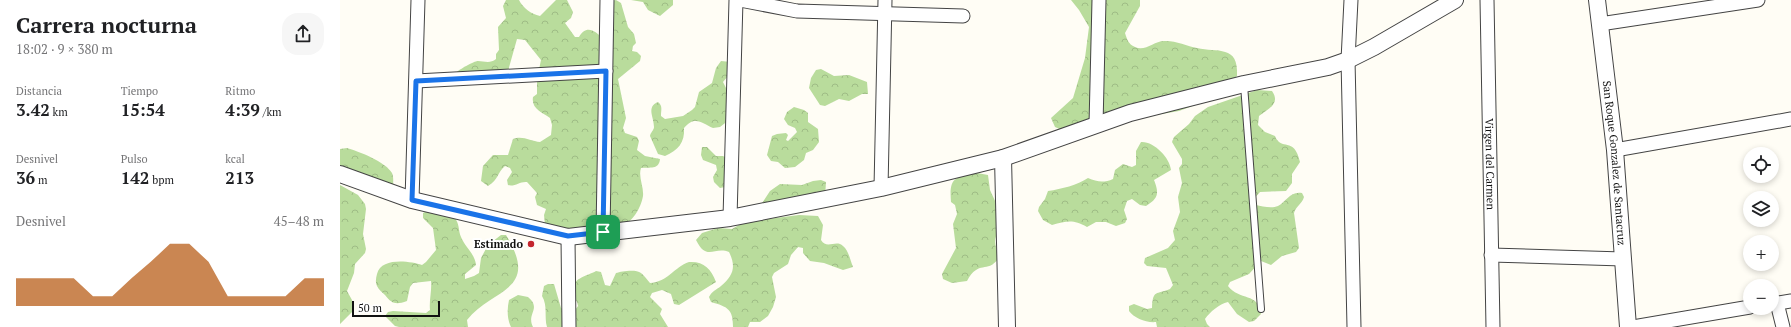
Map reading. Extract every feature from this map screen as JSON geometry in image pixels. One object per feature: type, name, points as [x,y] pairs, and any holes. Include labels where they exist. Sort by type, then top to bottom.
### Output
[{"type":"street","points":[[412,200],[418,0]]},
{"type":"street","points":[[603,232],[607,0]]},
{"type":"street","points":[[730,218],[736,0]]},
{"type":"street","points":[[740,0],[797,11],[963,16]]},
{"type":"street","points":[[880,188],[885,0]]},
{"type":"street","points":[[1096,125],[1100,0]]},
{"type":"street","points":[[1352,0],[1348,60],[1354,327]]},
{"type":"street","points":[[340,174],[412,200],[568,236],[730,218],[880,188],[1003,158],[1130,113],[1244,84],[1328,67],[1348,60],[1455,0]]},
{"type":"street","name":"Virgen del Carmen","points":[[1487,0],[1493,327]]},
{"type":"street","name":"San Roque Gonzalez de Santacruz","points":[[1596,0],[1615,150],[1628,327]]},
{"type":"street","points":[[1600,24],[1758,0]]},
{"type":"street","points":[[416,81],[606,71]]},
{"type":"street","points":[[1615,150],[1791,119]]},
{"type":"street","points":[[1003,158],[1007,327]]},
{"type":"street","points":[[568,236],[569,327]]},
{"type":"street","points":[[1491,255],[1623,259]]},
{"type":"street","points":[[1779,302],[1791,301]]},
{"type":"street","points":[[1633,327],[1743,309]]},
{"type":"street","points":[[1779,315],[1783,327]]},
{"type":"lane","points":[[1244,84],[1261,309]]},
{"type":"green space","points":[[506,0],[519,0],[523,6],[533,14],[540,16],[556,0],[567,0],[573,12],[571,18],[565,23],[575,37],[579,37],[585,31],[591,30],[603,39],[611,1],[616,0],[621,3],[628,27],[634,34],[636,43],[633,46],[632,51],[637,52],[641,56],[640,61],[618,79],[626,118],[623,128],[625,133],[637,137],[639,141],[637,150],[645,156],[660,159],[658,165],[656,166],[651,168],[641,168],[640,175],[643,193],[642,201],[632,219],[624,225],[620,226],[607,219],[574,244],[545,225],[544,215],[546,209],[537,205],[535,197],[537,193],[527,182],[508,185],[507,180],[512,172],[510,168],[505,166],[494,181],[488,186],[481,181],[483,166],[493,155],[508,155],[513,139],[523,138],[540,142],[551,135],[552,125],[550,118],[535,107],[533,101],[533,97],[537,94],[537,79],[541,60],[525,40],[517,39],[508,71],[456,73],[476,61],[489,62],[496,59],[496,54],[499,50],[498,27],[506,18],[503,6]]},
{"type":"green space","points":[[631,0],[673,0],[673,5],[660,16],[648,10],[643,2]]},
{"type":"green space","points":[[1071,0],[1140,0],[1140,6],[1125,33],[1131,44],[1135,47],[1142,48],[1160,41],[1168,41],[1197,48],[1225,52],[1230,54],[1234,59],[1237,66],[1237,76],[1206,101],[1179,111],[1064,131],[1055,127],[1051,118],[1073,98],[1085,58],[1089,27]]},
{"type":"green space","points":[[721,61],[731,62],[728,76],[723,82],[727,90],[729,120],[720,127],[713,128],[702,122],[692,122],[684,128],[682,142],[674,151],[665,156],[658,154],[650,136],[654,127],[651,109],[654,104],[658,102],[661,105],[661,116],[665,119],[683,116],[695,107],[699,92],[712,83],[716,68]]},
{"type":"green space","points":[[821,69],[834,76],[849,75],[867,82],[868,94],[862,94],[849,101],[839,99],[825,106],[820,105],[809,88],[811,78],[816,70]]},
{"type":"green space","points":[[1257,90],[1272,91],[1275,99],[1272,106],[1259,116],[1258,125],[1265,132],[1275,136],[1281,143],[1291,146],[1297,154],[1300,162],[1292,174],[1292,183],[1286,191],[1260,192],[1253,200],[1256,205],[1275,207],[1294,193],[1302,193],[1304,197],[1294,213],[1299,248],[1296,252],[1282,256],[1271,265],[1261,261],[1249,274],[1230,282],[1228,286],[1232,291],[1257,302],[1261,314],[1254,321],[1249,322],[1237,314],[1228,302],[1215,309],[1205,319],[1210,327],[1157,327],[1156,322],[1148,322],[1137,318],[1129,311],[1129,306],[1134,304],[1147,309],[1152,308],[1154,295],[1170,289],[1173,285],[1166,268],[1147,266],[1144,263],[1145,258],[1168,248],[1175,240],[1173,231],[1180,212],[1178,197],[1182,183],[1179,168],[1182,164],[1182,159],[1172,142],[1174,137],[1189,124],[1195,116],[1208,107]]},
{"type":"green space","points":[[794,107],[808,113],[808,122],[818,129],[819,142],[813,150],[806,153],[804,160],[795,167],[785,168],[778,162],[771,161],[767,155],[772,136],[786,133],[788,135],[786,140],[788,141],[797,132],[795,128],[788,125],[784,119],[787,112]]},
{"type":"green space","points":[[1141,142],[1146,142],[1156,147],[1168,160],[1171,170],[1154,180],[1157,188],[1157,195],[1156,198],[1146,206],[1140,205],[1132,199],[1127,201],[1124,210],[1127,219],[1125,223],[1116,226],[1106,222],[1096,222],[1087,227],[1074,222],[1062,222],[1052,225],[1043,220],[1038,211],[1048,191],[1079,183],[1088,178],[1100,182],[1113,179],[1115,170],[1123,164],[1132,167],[1136,165],[1136,151]]},
{"type":"green space","points":[[702,147],[707,147],[716,156],[723,156],[728,159],[725,187],[720,188],[714,182],[713,177],[717,170],[716,165],[703,160],[701,155]]},
{"type":"green space","points":[[347,148],[371,158],[389,169],[393,175],[393,189],[340,175],[340,149]]},
{"type":"green space","points":[[977,173],[988,175],[990,190],[996,203],[999,231],[995,238],[995,242],[998,259],[990,266],[975,270],[967,281],[952,283],[943,279],[942,274],[956,248],[953,224],[957,214],[955,205],[951,202],[952,183],[963,176]]},
{"type":"green space","points":[[821,180],[826,182],[825,197],[759,208],[770,191],[780,184],[802,185]]},
{"type":"green space","points":[[340,185],[358,195],[365,204],[366,209],[363,234],[366,249],[365,253],[355,264],[354,273],[347,291],[352,300],[354,310],[340,324]]},
{"type":"green space","points":[[427,211],[454,217],[456,220],[461,237],[474,257],[476,265],[465,274],[465,279],[479,273],[481,258],[488,245],[501,235],[506,235],[515,254],[518,268],[516,279],[500,294],[477,309],[467,320],[468,327],[399,327],[395,326],[385,316],[388,312],[393,311],[426,313],[430,310],[431,281],[413,283],[410,287],[407,301],[400,303],[392,302],[376,284],[377,274],[384,265],[396,262],[410,262],[422,265],[436,250],[433,228],[423,218],[423,213]]},
{"type":"green space","points":[[799,215],[818,216],[823,225],[821,240],[823,243],[840,244],[843,246],[848,253],[853,267],[843,270],[824,263],[810,261],[803,253],[803,248],[798,247],[791,255],[788,264],[774,273],[772,277],[776,297],[768,316],[760,322],[750,322],[748,327],[733,327],[731,312],[722,305],[711,302],[709,297],[729,278],[731,274],[733,262],[729,252],[707,252],[700,247],[696,240],[702,233],[718,228],[732,229],[744,222]]},
{"type":"green space","points":[[689,262],[706,266],[712,273],[716,282],[679,305],[674,304],[671,294],[662,290],[652,293],[650,297],[662,309],[660,314],[668,327],[547,327],[545,304],[542,296],[544,286],[548,284],[554,284],[561,308],[565,310],[575,310],[578,306],[573,294],[574,284],[580,278],[596,271],[601,272],[605,285],[610,286],[616,273],[629,271],[641,273],[650,283],[662,280],[679,267]]},
{"type":"green space","points":[[518,295],[528,297],[534,305],[531,318],[533,327],[511,327],[508,314],[509,300]]},
{"type":"place","name":"Estimado","points":[[531,244]]},
{"type":"route","points":[[606,71],[603,232],[568,236],[412,200],[416,81],[606,71]]}]
